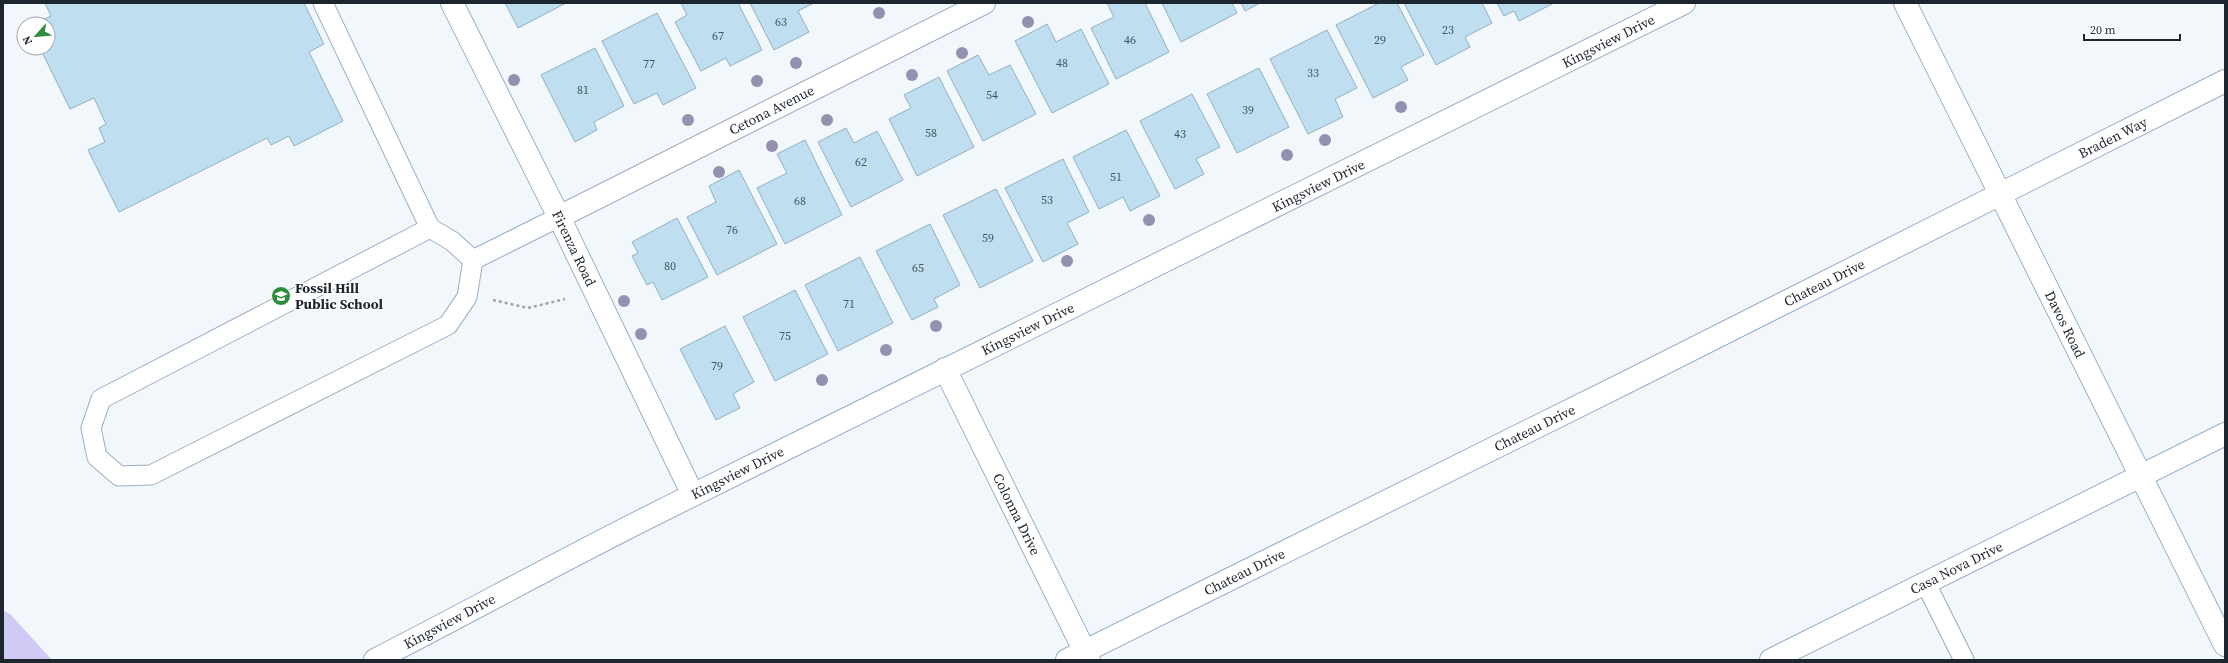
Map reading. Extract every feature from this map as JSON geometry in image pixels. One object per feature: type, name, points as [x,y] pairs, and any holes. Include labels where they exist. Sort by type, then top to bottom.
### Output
[{"type":"street","name":"Firenza Road","points":[[452,3],[560,217],[693,495]]},
{"type":"street","name":"Cetona Avenue","points":[[560,217],[984,3]]},
{"type":"street","name":"Kingsview Drive","points":[[375,660],[693,495],[945,369],[1378,157],[1684,3]]},
{"type":"street","name":"Davos Road","points":[[1905,3],[2225,645]]},
{"type":"street","name":"Braden Way","points":[[2000,194],[2225,81]]},
{"type":"street","name":"Chateau Drive","points":[[1081,657],[2000,194]]},
{"type":"street","name":"Colonna Drive","points":[[945,369],[1081,657]]},
{"type":"street","name":"Casa Nova Drive","points":[[1771,660],[2225,434]]},
{"type":"lane","points":[[323,3],[430,228],[452,241],[473,260]]},
{"type":"lane","points":[[473,260],[560,217]]},
{"type":"lane","points":[[430,228],[101,399],[91,428],[97,457],[119,476],[151,475],[448,325],[467,293],[473,260]]},
{"type":"lane","points":[[1926,584],[1964,660]]},
{"type":"path","points":[[467,293],[528,308],[545,306],[565,299]]},
{"type":"shaded area","points":[[3,610],[11,615],[52,660],[3,660]]},
{"type":"building","points":[[45,3],[304,3],[324,44],[309,52],[343,121],[294,146],[289,136],[271,145],[267,138],[119,212],[88,150],[105,142],[99,128],[106,124],[94,98],[70,109],[44,56],[56,56],[56,16],[51,16]]},
{"type":"building","points":[[505,3],[566,3],[518,28]]},
{"type":"building","points":[[681,3],[738,3],[762,50],[730,66],[726,58],[701,71],[675,22],[687,15]]},
{"type":"building","points":[[750,3],[814,3],[798,11],[809,32],[774,50]]},
{"type":"building","points":[[1107,3],[1145,3],[1169,52],[1116,79],[1091,28],[1114,17]]},
{"type":"building","points":[[1162,3],[1232,3],[1237,13],[1181,42]]},
{"type":"building","points":[[1241,3],[1260,3],[1245,11]]},
{"type":"building","points":[[1379,3],[1397,3],[1424,55],[1401,67],[1408,80],[1373,98],[1336,25]]},
{"type":"building","points":[[1404,3],[1482,3],[1492,23],[1465,37],[1470,47],[1436,65]]},
{"type":"building","points":[[1497,3],[1554,3],[1519,21],[1514,11],[1504,16]]},
{"type":"building","points":[[657,13],[696,88],[663,105],[657,93],[634,104],[602,41]]},
{"type":"building","points":[[1047,24],[1056,42],[1081,29],[1109,84],[1052,113],[1015,41]]},
{"type":"building","points":[[1327,30],[1357,88],[1335,99],[1343,117],[1308,134],[1270,59]]},
{"type":"building","points":[[595,48],[624,106],[594,122],[597,130],[575,142],[541,75]]},
{"type":"building","points":[[978,55],[989,75],[1010,65],[1036,114],[983,141],[947,71]]},
{"type":"building","points":[[1259,68],[1289,127],[1237,153],[1207,94]]},
{"type":"building","points":[[939,77],[974,147],[917,176],[889,119],[911,108],[904,95]]},
{"type":"building","points":[[1192,94],[1220,147],[1196,159],[1204,174],[1175,189],[1140,121]]},
{"type":"building","points":[[846,128],[854,143],[877,131],[903,180],[851,207],[818,142]]},
{"type":"building","points":[[1126,130],[1160,196],[1130,211],[1123,197],[1099,209],[1073,157]]},
{"type":"building","points":[[805,140],[842,215],[785,244],[757,188],[787,173],[777,154]]},
{"type":"building","points":[[1063,159],[1089,212],[1067,223],[1078,244],[1043,262],[1005,188]]},
{"type":"building","points":[[739,170],[777,244],[717,275],[687,217],[716,202],[709,186]]},
{"type":"building","points":[[996,189],[1033,261],[980,288],[943,215]]},
{"type":"building","points":[[677,218],[708,277],[662,300],[653,282],[647,285],[632,256],[638,253],[632,242]]},
{"type":"building","points":[[930,224],[960,285],[934,299],[938,307],[912,320],[876,251]]},
{"type":"building","points":[[860,257],[893,323],[838,351],[805,285]]},
{"type":"building","points":[[795,290],[828,354],[775,381],[743,317]]},
{"type":"building","points":[[725,326],[754,382],[733,394],[740,408],[716,420],[680,349]]},
{"type":"place","name":"Fossil Hill Public School","points":[[281,296]]}]
